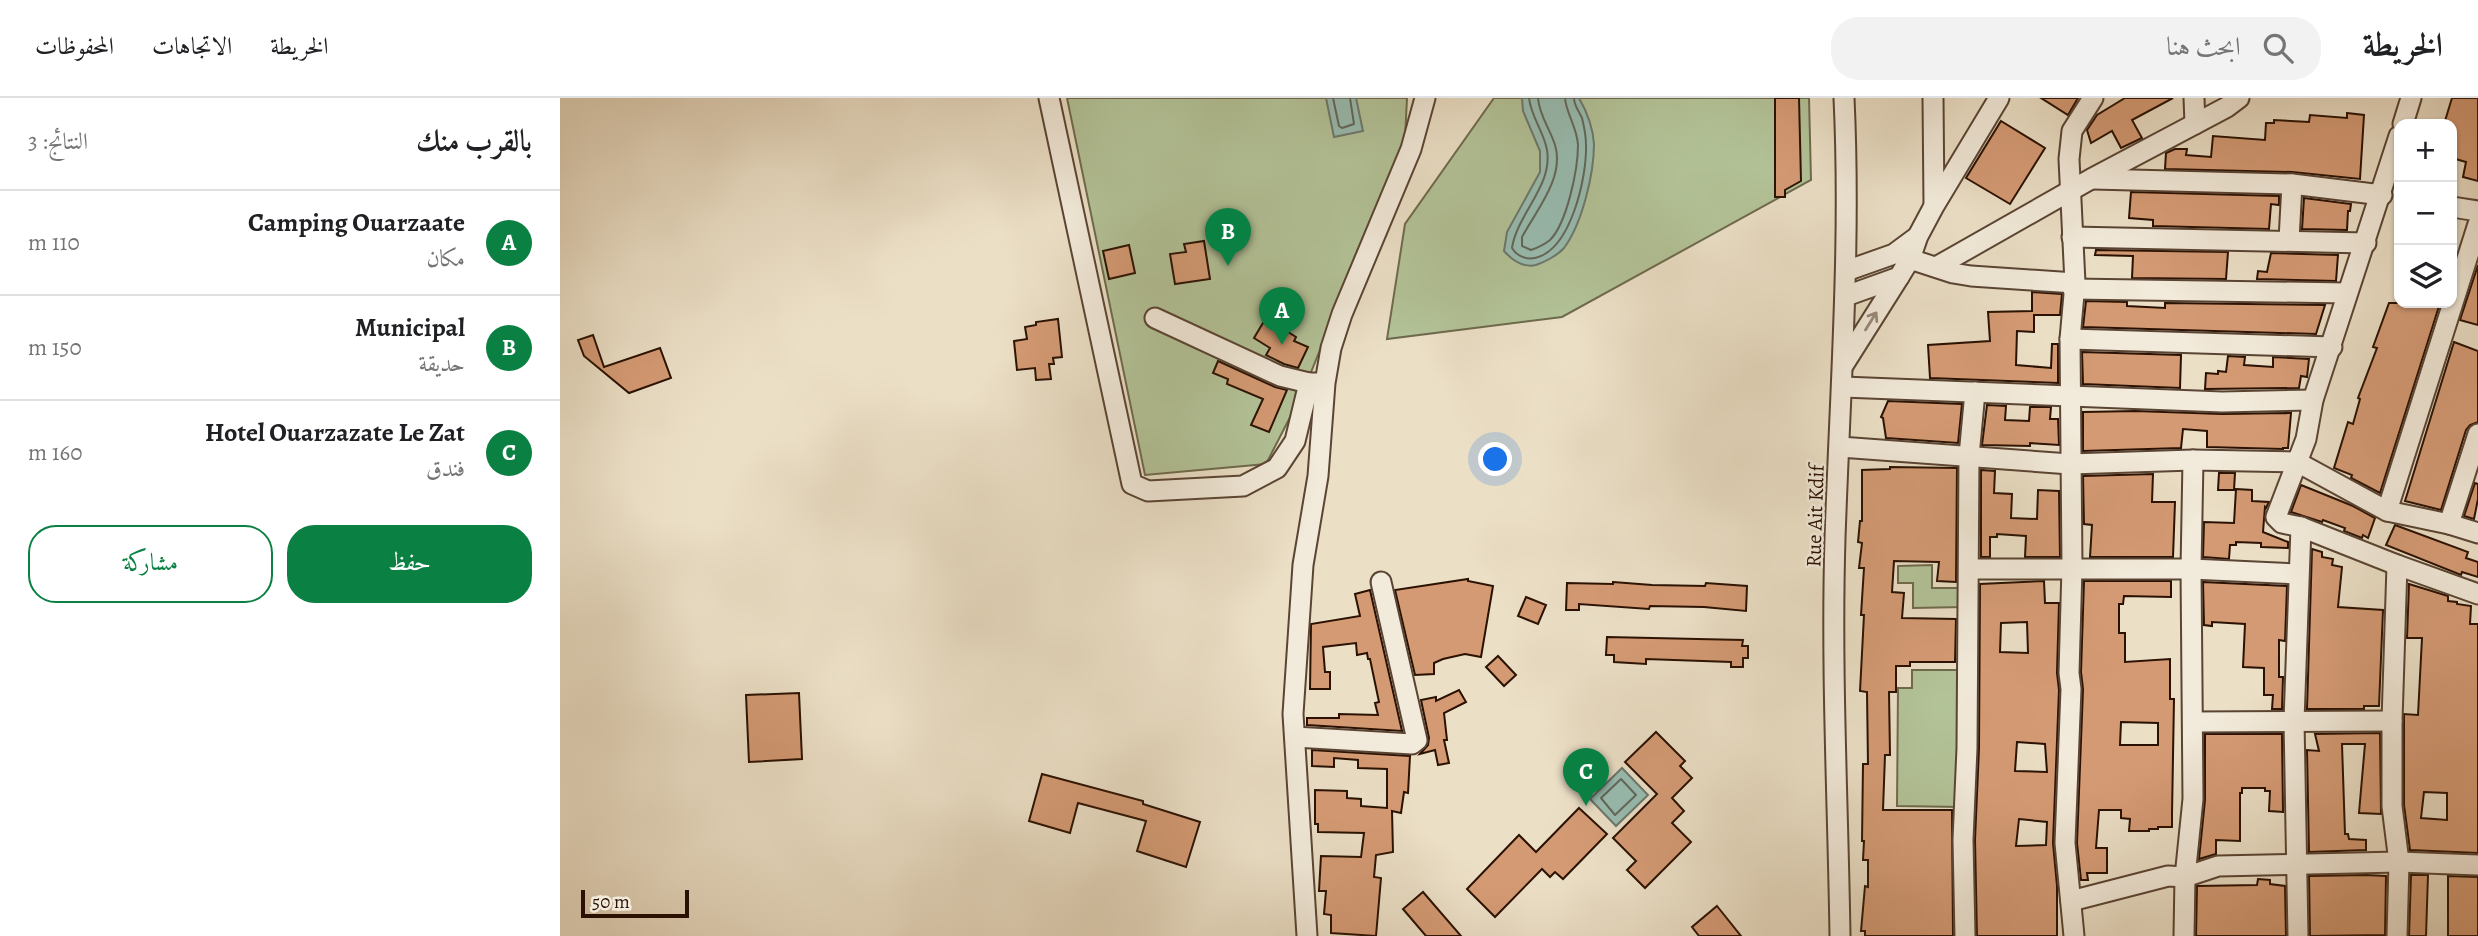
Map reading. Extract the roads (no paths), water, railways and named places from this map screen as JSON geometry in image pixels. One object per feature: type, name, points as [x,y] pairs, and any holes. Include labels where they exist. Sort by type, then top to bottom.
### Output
[{"type":"street","points":[[1049,98],[1132,484],[1148,491],[1244,486],[1277,467],[1295,441],[1342,314],[1410,149],[1425,98]]},
{"type":"street","name":"Rue Ait Kdif","points":[[1840,936],[1835,540],[1846,296],[1844,98]]},
{"type":"street","points":[[1933,98],[1934,206]]},
{"type":"street","points":[[1843,365],[1910,259],[1918,236],[1934,206],[1999,98]]},
{"type":"street","points":[[2074,936],[2065,843],[2071,689],[2068,673],[2072,567],[2069,395],[2074,286],[2069,159],[2072,131],[2088,104],[2104,98]]},
{"type":"street","points":[[2194,98],[2195,124]]},
{"type":"street","points":[[1936,267],[2239,98]]},
{"type":"street","points":[[2405,119],[2411,98]]},
{"type":"street","points":[[2394,162],[2389,187],[2347,293],[2313,400],[2306,439],[2277,517],[2282,523],[2301,527],[2478,594]]},
{"type":"street","points":[[2091,179],[2389,187]]},
{"type":"street","points":[[2290,240],[2292,184]]},
{"type":"street","points":[[2457,208],[2478,211]]},
{"type":"street","points":[[2387,511],[2470,275],[2478,224]]},
{"type":"street","points":[[1846,271],[1894,254],[1918,236]]},
{"type":"street","points":[[2072,237],[2366,243]]},
{"type":"street","points":[[1910,259],[1971,276],[2074,286],[2347,293]]},
{"type":"street","points":[[1846,296],[1899,277]]},
{"type":"street","points":[[1154,318],[1280,376],[1317,383]]},
{"type":"street","points":[[2070,339],[2332,347]]},
{"type":"street","points":[[1307,936],[1293,713],[1303,565],[1318,476],[1317,383]]},
{"type":"street","points":[[1843,387],[2222,402],[2313,400]]},
{"type":"street","points":[[1965,936],[1962,840],[1968,748],[1969,456],[1975,392]]},
{"type":"street","points":[[2449,524],[2478,434]]},
{"type":"street","points":[[1840,447],[2070,464],[2193,460],[2297,462],[2387,511],[2478,533]]},
{"type":"street","points":[[2184,936],[2185,877],[2193,799],[2193,460]]},
{"type":"street","points":[[2298,936],[2294,721],[2301,527]]},
{"type":"street","points":[[2397,565],[2392,720],[2392,806],[2399,862],[2397,936]]},
{"type":"street","points":[[1969,569],[2072,567],[2298,574]]},
{"type":"street","points":[[1295,737],[1412,744],[1418,740],[1381,582]]},
{"type":"street","points":[[2193,722],[2392,720]]},
{"type":"street","points":[[2071,901],[2168,876],[2185,877],[2218,866],[2399,862],[2478,865]]},
{"type":"street","points":[[1825,936],[1839,911]]},
{"type":"water","points":[[1326,98],[1356,98],[1363,131],[1334,137]]},
{"type":"water","points":[[1522,98],[1579,98],[1589,120],[1594,144],[1586,198],[1570,238],[1555,256],[1531,266],[1518,263],[1504,251],[1507,232],[1540,172],[1540,151],[1523,111]]},
{"type":"water","points":[[1622,768],[1648,795],[1616,826],[1590,799]]},
{"type":"place","name":"Municipal","points":[[1228,266]]},
{"type":"place","name":"Camping Ouarzaate","points":[[1282,345]]},
{"type":"place","name":"Hotel Ouarzazate Le Zat","points":[[1586,806]]}]
